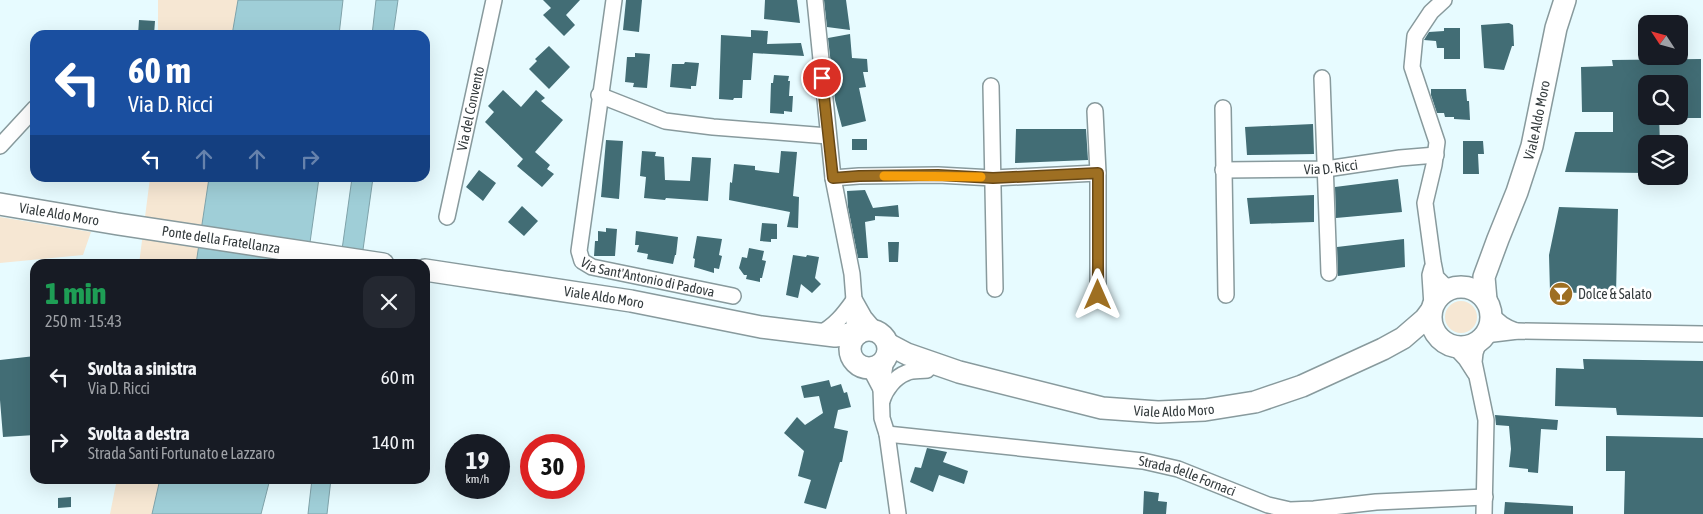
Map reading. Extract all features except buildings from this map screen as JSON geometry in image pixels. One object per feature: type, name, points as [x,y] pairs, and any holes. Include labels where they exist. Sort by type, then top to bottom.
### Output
[{"type":"main road","name":"Viale Aldo Moro","points":[[1383,349],[1410,343],[1467,346],[1482,338],[1489,328],[1484,278],[1517,192],[1532,146],[1556,28],[1565,0]]},
{"type":"main road","name":"Viale Aldo Moro","points":[[0,204],[118,224]]},
{"type":"main road","name":"Ponte della Fratellanza","points":[[118,224],[350,259]]},
{"type":"main road","name":"Viale Aldo Moro","points":[[761,327],[790,339],[836,350],[852,356],[851,343],[907,354],[959,372],[1102,408],[1158,412],[1205,410],[1255,402],[1302,386],[1403,338],[1425,319],[1437,298],[1444,292],[1457,287],[1498,239]]},
{"type":"main road","name":"Viale Aldo Moro","points":[[430,271],[631,301],[761,327],[835,336],[877,349],[905,365],[926,370],[959,372]]},
{"type":"main road","points":[[1457,287],[1471,288],[1479,293],[1488,307]]},
{"type":"main road","points":[[1432,308],[1432,326],[1440,339],[1450,345]]},
{"type":"street","name":"Via del Convento","points":[[447,216],[494,0]]},
{"type":"street","name":"Via Sant'Antonio di Padova","points":[[614,0],[599,96],[579,251],[582,261],[592,267],[733,296]]},
{"type":"street","points":[[815,0],[833,178],[852,274],[854,325],[877,349],[882,418],[887,434],[898,514]]},
{"type":"street","points":[[1444,0],[1431,12],[1415,36],[1412,67],[1428,110],[1437,142],[1426,203],[1436,278],[1444,285],[1457,287]]},
{"type":"street","points":[[1322,78],[1329,273]]},
{"type":"street","points":[[991,86],[995,289]]},
{"type":"street","points":[[599,96],[665,121],[713,127],[828,136]]},
{"type":"street","points":[[1223,108],[1226,295]]},
{"type":"street","points":[[1095,111],[1098,173],[1098,295]]},
{"type":"street","points":[[0,146],[30,113]]},
{"type":"street","name":"Via D. Ricci","points":[[1223,170],[1326,168],[1436,155]]},
{"type":"street","points":[[833,178],[938,175],[993,178],[1098,173]]},
{"type":"street","points":[[1432,308],[1430,275],[1433,262]]},
{"type":"street","points":[[819,334],[828,330],[839,321],[854,300]]},
{"type":"street","points":[[1488,307],[1498,322],[1506,328],[1518,331]]},
{"type":"street","points":[[1484,514],[1486,420],[1476,375],[1475,353],[1482,338],[1518,331],[1703,334]]},
{"type":"street","points":[[1450,345],[1466,359],[1476,375]]},
{"type":"street","name":"Viale Aldo Moro","points":[[881,405],[884,394],[906,372],[926,370]]},
{"type":"street","name":"Strada delle Fornaci","points":[[887,434],[1143,461],[1178,470],[1268,505],[1290,510],[1376,502],[1485,497]]},
{"type":"shaded area","points":[[158,0],[238,0],[233,30],[158,30]]},
{"type":"shaded area","points":[[149,182],[208,182],[197,259],[140,259]]},
{"type":"shaded area","points":[[0,217],[91,232],[83,255],[0,263]]},
{"type":"shaded area","points":[[1461,301],[1467,302],[1472,306],[1476,311],[1476,323],[1472,328],[1467,332],[1461,333],[1455,332],[1450,328],[1446,323],[1445,317],[1446,311],[1450,306],[1455,302]]},
{"type":"shaded area","points":[[116,484],[159,484],[152,514],[110,514]]},
{"type":"water","points":[[238,0],[343,0],[340,30],[233,30]]},
{"type":"water","points":[[376,0],[398,0],[394,30],[373,30]]},
{"type":"water","points":[[208,182],[318,182],[308,259],[197,259]]},
{"type":"water","points":[[351,182],[372,182],[362,259],[341,259]]},
{"type":"water","points":[[159,484],[269,484],[261,514],[152,514]]},
{"type":"water","points":[[311,484],[330,484],[327,514],[308,514]]},
{"type":"slow traffic","points":[[884,176],[938,175],[981,177]]},
{"type":"place","name":"Dolce & Salato","points":[[1561,294]]},
{"type":"route","points":[[822,78],[833,178],[938,175],[993,178],[1098,173],[1098,295]]}]
